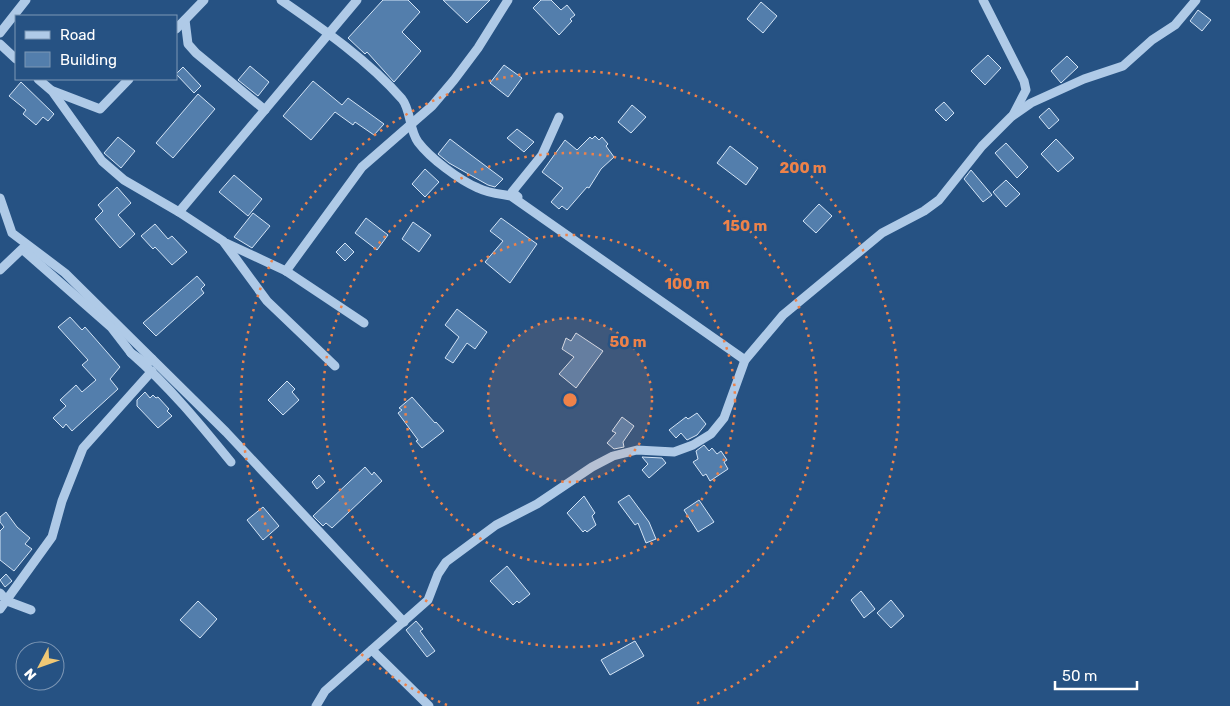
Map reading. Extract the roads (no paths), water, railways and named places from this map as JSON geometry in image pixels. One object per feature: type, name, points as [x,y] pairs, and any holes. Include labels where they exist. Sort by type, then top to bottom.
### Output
[{"type":"street","points":[[0,33],[26,0]]},
{"type":"street","points":[[178,27],[204,0]]},
{"type":"street","points":[[281,0],[330,33],[404,102],[410,126],[418,142],[444,167],[478,188],[511,196],[745,360]]},
{"type":"street","points":[[179,212],[357,0]]},
{"type":"street","points":[[286,271],[362,167],[374,154],[432,106],[454,80],[478,48],[508,0]]},
{"type":"street","points":[[983,0],[1024,81],[1026,90],[1011,118]]},
{"type":"street","points":[[316,706],[325,691],[428,600],[438,574],[446,562],[496,525],[537,504],[592,467],[613,456],[637,450],[674,452],[693,445],[711,434],[724,418],[745,360],[783,315],[832,272],[882,233],[924,211],[939,200],[982,146],[1011,118],[1032,103],[1084,79],[1123,66],[1152,40],[1175,25],[1196,0]]},
{"type":"street","points":[[185,20],[188,44],[196,53],[265,110]]},
{"type":"street","points":[[0,44],[15,57]]},
{"type":"street","points":[[39,80],[52,91],[102,161],[124,180],[179,212],[223,241],[286,271],[364,323]]},
{"type":"street","points":[[52,91],[100,109],[128,80]]},
{"type":"street","points":[[551,224],[512,192],[542,155],[559,117]]},
{"type":"street","points":[[0,198],[12,233],[65,273],[226,432],[404,622]]},
{"type":"street","points":[[223,241],[267,301],[335,366]]},
{"type":"street","points":[[0,270],[22,249],[110,327],[131,354],[152,372],[182,403],[232,462]]},
{"type":"street","points":[[131,354],[147,364],[152,359]]},
{"type":"street","points":[[0,609],[52,537],[62,501],[83,448],[152,372]]},
{"type":"street","points":[[0,593],[7,601],[31,610]]},
{"type":"street","points":[[372,650],[429,706]]}]
